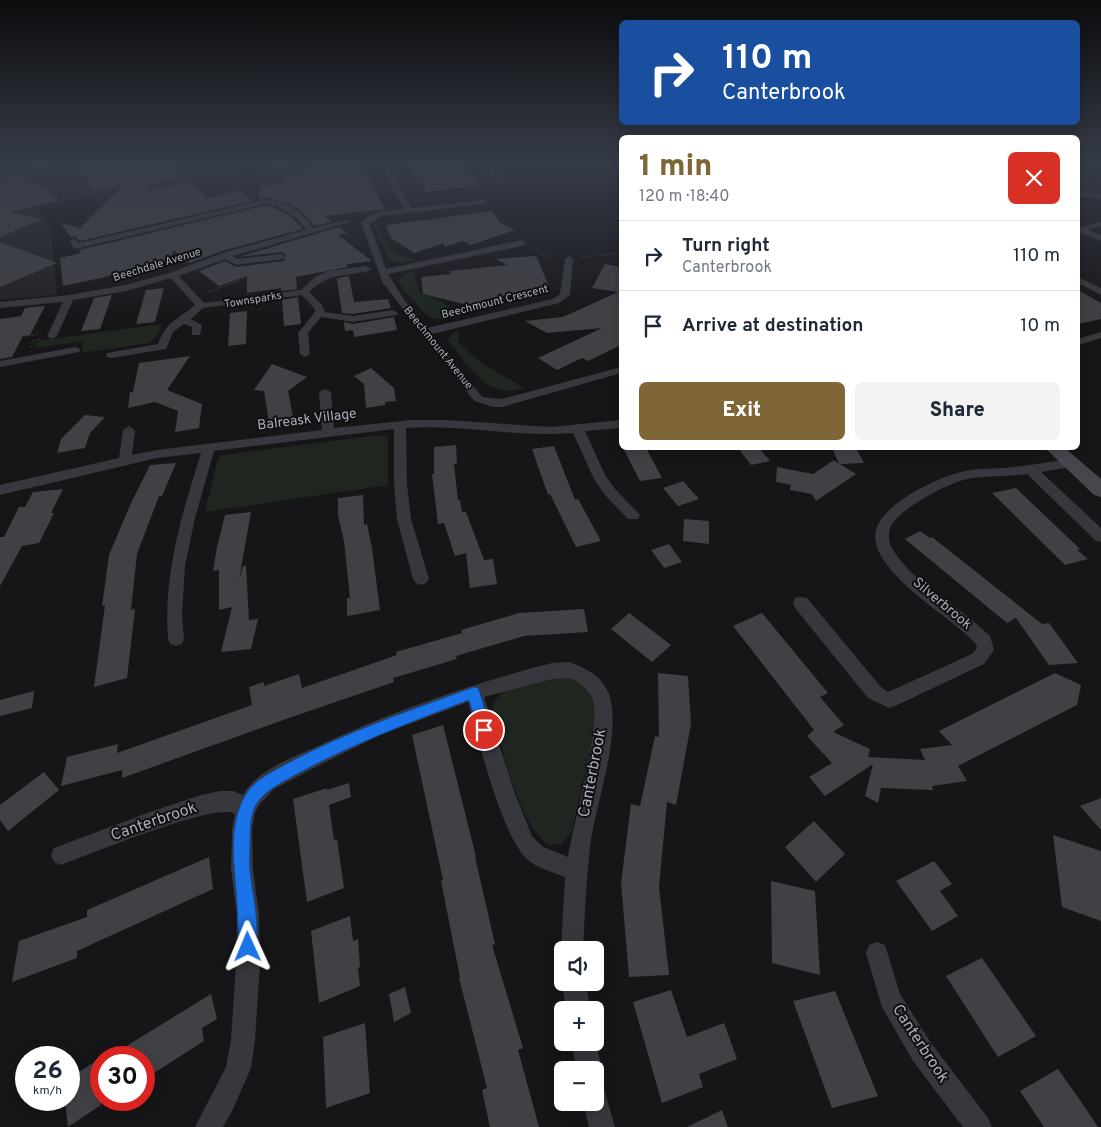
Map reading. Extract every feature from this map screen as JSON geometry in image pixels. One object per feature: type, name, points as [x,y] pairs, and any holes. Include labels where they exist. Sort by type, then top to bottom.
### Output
[{"type":"main road","points":[[1056,450],[1101,490]]},
{"type":"street","points":[[74,241],[76,246],[206,216]]},
{"type":"street","points":[[296,216],[305,222],[308,230]]},
{"type":"street","name":"Beechmount Avenue","points":[[376,216],[365,223],[388,283],[478,398],[493,403],[502,403],[619,371]]},
{"type":"street","name":"Beechdale Avenue","points":[[0,305],[69,298],[126,288],[173,275],[223,256],[308,230],[346,222]]},
{"type":"street","points":[[1080,230],[1101,224]]},
{"type":"street","points":[[1080,230],[1101,238]]},
{"type":"street","points":[[384,272],[527,244]]},
{"type":"street","points":[[223,256],[236,262],[281,257]]},
{"type":"street","name":"Beechmount Crescent","points":[[425,332],[556,301],[565,295],[569,259]]},
{"type":"street","points":[[305,354],[303,333],[320,312],[319,307],[300,293],[325,274],[366,269]]},
{"type":"street","points":[[111,355],[162,347],[172,326],[184,320],[198,301],[173,275]]},
{"type":"street","points":[[1080,281],[1101,292]]},
{"type":"street","name":"Townsparks","points":[[198,301],[212,306],[300,293]]},
{"type":"street","points":[[53,334],[69,298]]},
{"type":"street","points":[[318,314],[353,319],[393,313]]},
{"type":"street","points":[[184,320],[197,324],[196,333]]},
{"type":"street","points":[[1080,341],[1101,336]]},
{"type":"street","points":[[0,364],[75,350]]},
{"type":"street","points":[[325,392],[328,433]]},
{"type":"street","name":"Balreask Village","points":[[0,490],[157,454],[400,425],[444,424],[551,431],[578,430],[619,424]]},
{"type":"street","points":[[400,425],[404,517],[408,540],[417,560],[422,579]]},
{"type":"street","points":[[125,460],[129,430]]},
{"type":"street","points":[[578,430],[599,476],[610,492],[633,515]]},
{"type":"street","points":[[176,639],[174,623],[181,545],[209,447]]},
{"type":"street","name":"Silverbrook","points":[[800,603],[874,692],[888,700],[978,659],[986,650],[984,641],[897,566],[887,553],[883,544],[882,532],[886,523],[902,508],[932,488],[959,476],[1070,463]]},
{"type":"street","points":[[1030,469],[1101,537]]},
{"type":"street","name":"Canterbrook","points":[[208,1127],[224,1100],[238,1068],[243,1040],[248,964],[248,915],[242,869],[242,829],[246,809],[252,797],[267,782],[306,761],[374,729],[474,693],[552,671],[569,670],[586,677],[596,690],[603,708],[603,732],[581,837],[576,871],[572,941]]},
{"type":"street","points":[[474,693],[505,794],[525,843],[536,854],[576,871]]},
{"type":"street","name":"Canterbrook","points":[[61,855],[189,809],[218,801],[233,801],[246,809]]},
{"type":"street","name":"Canterbrook","points":[[876,953],[890,999],[922,1052],[980,1127]]},
{"type":"street","points":[[598,1111],[602,1127]]},
{"type":"path","points":[[292,264],[332,253],[308,230]]},
{"type":"path","points":[[527,244],[542,254],[556,259]]},
{"type":"path","points":[[582,257],[619,253]]},
{"type":"path","points":[[223,256],[250,277]]},
{"type":"path","points":[[198,301],[250,277],[292,272],[300,293]]},
{"type":"path","points":[[0,339],[53,334]]},
{"type":"shaded area","points":[[0,216],[41,216],[51,228],[57,295],[0,300]]},
{"type":"shaded area","points":[[376,221],[385,245],[396,254],[415,260],[401,263],[390,260],[374,226]]},
{"type":"shaded area","points":[[413,271],[420,293],[442,302],[460,316],[438,319],[428,316],[405,291],[399,281],[403,275]]},
{"type":"shaded area","points":[[161,324],[159,333],[150,343],[81,353],[84,341],[35,348],[37,343],[43,340]]},
{"type":"shaded area","points":[[458,330],[458,342],[480,362],[524,388],[511,391],[499,389],[479,378],[448,340],[450,335]]},
{"type":"shaded area","points":[[378,435],[385,436],[388,439],[388,485],[205,512],[218,459],[223,455]]},
{"type":"shaded area","points":[[568,676],[590,689],[596,709],[592,743],[572,831],[562,844],[548,845],[537,835],[520,804],[507,767],[493,716],[493,706],[500,695],[518,686]]},
{"type":"building","points":[[0,216],[26,216],[42,219],[0,237]]},
{"type":"building","points":[[92,216],[189,216],[80,241],[74,236],[71,238],[61,223],[80,228]]},
{"type":"building","points":[[224,216],[290,216],[303,229],[222,251],[190,263],[173,250],[171,259],[63,286],[60,258],[81,253],[79,250]]},
{"type":"building","points":[[305,216],[328,216],[324,216],[332,222],[314,226]]},
{"type":"building","points":[[457,216],[495,216],[500,223],[515,230],[471,245],[463,241],[444,247],[444,243],[414,253],[391,238],[386,225]]},
{"type":"building","points":[[339,227],[347,233],[338,235],[372,261],[347,264],[347,267],[296,277],[297,289],[281,291],[281,288],[247,293],[247,276],[219,286],[199,271],[225,261],[236,267],[284,261],[286,254],[281,252],[238,257]]},
{"type":"building","points":[[0,242],[57,263],[0,287]]},
{"type":"building","points":[[536,256],[549,286],[526,296],[524,290],[494,303],[487,299],[472,306],[423,294],[421,277],[451,274],[450,271],[507,265],[496,259]]},
{"type":"building","points":[[605,264],[619,267],[619,346],[588,361],[582,358],[557,370],[538,358],[602,328],[547,333],[525,321],[563,317],[618,292],[592,288]]},
{"type":"building","points":[[349,276],[354,302],[388,299],[391,308],[353,314],[342,313],[337,279],[334,279]]},
{"type":"building","points":[[164,288],[155,322],[136,324],[146,290]]},
{"type":"building","points":[[1080,291],[1101,303],[1101,319],[1080,324]]},
{"type":"building","points":[[112,295],[100,329],[81,331],[94,298]]},
{"type":"building","points":[[298,297],[301,324],[284,326],[282,300]]},
{"type":"building","points":[[45,306],[30,335],[23,336],[12,357],[0,359],[0,319],[21,316],[25,308]]},
{"type":"building","points":[[247,311],[246,344],[228,346],[230,313]]},
{"type":"building","points":[[394,317],[397,330],[354,337],[353,330],[345,331],[344,322],[353,324]]},
{"type":"building","points":[[190,356],[167,390],[202,404],[199,428],[175,432],[178,411],[155,402],[128,408],[130,392],[133,392],[139,363]]},
{"type":"building","points":[[272,364],[307,377],[288,391],[293,417],[269,422],[264,391],[254,390]]},
{"type":"building","points":[[371,368],[394,388],[396,401],[385,402],[385,405],[366,408],[364,384],[354,376]]},
{"type":"building","points":[[85,415],[105,417],[90,433],[85,448],[57,453],[61,439]]},
{"type":"building","points":[[456,445],[457,463],[454,464],[458,500],[460,500],[462,512],[466,512],[484,560],[493,559],[497,584],[470,588],[466,553],[455,556],[444,523],[438,524],[432,474],[434,474],[434,447]]},
{"type":"building","points":[[554,446],[575,500],[578,499],[601,541],[576,547],[550,494],[548,495],[532,449]]},
{"type":"building","points":[[624,450],[647,450],[662,478],[640,481]]},
{"type":"building","points":[[740,450],[761,450],[770,461],[751,465]]},
{"type":"building","points":[[833,450],[857,450],[864,463],[840,464],[856,474],[816,501],[812,494],[790,490],[791,485],[776,482],[777,467],[813,474],[834,460],[839,464]]},
{"type":"building","points":[[176,463],[162,496],[159,496],[137,554],[131,610],[135,609],[127,678],[94,687],[105,605],[102,606],[109,555],[131,503],[150,465]]},
{"type":"building","points":[[683,481],[699,499],[678,506],[663,488]]},
{"type":"building","points":[[1016,488],[1080,549],[1077,550],[1088,559],[1065,565],[992,493]]},
{"type":"building","points":[[63,489],[51,513],[54,513],[39,543],[22,546],[0,586],[0,537],[4,537],[19,507],[25,507],[33,492]]},
{"type":"building","points":[[363,495],[364,525],[367,524],[372,548],[380,610],[347,616],[347,598],[350,598],[344,541],[338,515],[338,498]]},
{"type":"building","points":[[251,512],[239,580],[243,566],[246,566],[249,620],[258,619],[251,649],[221,652],[232,607],[219,610],[219,570],[213,571],[217,547],[225,515]]},
{"type":"building","points":[[684,519],[709,521],[709,544],[683,541]]},
{"type":"building","points":[[920,531],[930,538],[932,537],[1042,624],[1049,623],[1078,663],[1049,665],[1016,618],[1007,623],[905,539]]},
{"type":"building","points":[[669,544],[682,562],[664,568],[651,550]]},
{"type":"building","points":[[584,609],[588,632],[524,636],[456,656],[457,659],[393,678],[394,682],[122,778],[122,770],[61,786],[67,757],[118,744],[117,753],[252,705],[249,687],[264,682],[264,686],[299,674],[302,688],[397,655],[396,652],[462,633],[461,630],[519,613]]},
{"type":"building","points":[[629,613],[671,645],[652,662],[611,629]]},
{"type":"building","points":[[762,613],[828,693],[820,697],[844,725],[833,732],[870,749],[868,757],[925,760],[920,749],[952,745],[939,731],[1055,673],[1081,685],[1077,705],[958,766],[967,781],[932,786],[933,790],[881,788],[878,803],[865,796],[873,764],[825,796],[809,777],[832,763],[807,736],[814,730],[733,626]]},
{"type":"building","points":[[658,673],[688,676],[691,724],[676,805],[667,802],[659,887],[669,975],[629,977],[621,883],[631,804],[640,806],[655,736],[659,737]]},
{"type":"building","points":[[34,691],[32,708],[0,716],[0,700]]},
{"type":"building","points":[[443,725],[476,857],[495,944],[492,945],[523,1048],[518,1050],[539,1127],[490,1127],[482,1090],[487,1088],[459,978],[441,881],[443,880],[412,735]]},
{"type":"building","points":[[44,772],[59,790],[8,831],[0,820],[0,805]]},
{"type":"building","points":[[349,783],[351,797],[329,805],[334,840],[337,839],[344,888],[307,902],[293,799]]},
{"type":"building","points":[[1101,798],[1101,830],[1080,806]]},
{"type":"building","points":[[814,821],[845,854],[816,882],[785,847]]},
{"type":"building","points":[[1053,835],[1101,851],[1101,921],[1062,907]]},
{"type":"building","points":[[209,857],[213,889],[77,951],[77,958],[12,982],[19,941],[87,917],[87,910]]},
{"type":"building","points":[[934,861],[952,884],[940,891],[958,916],[932,931],[896,881]]},
{"type":"building","points":[[771,881],[815,891],[820,975],[772,963]]},
{"type":"building","points":[[350,916],[353,941],[358,939],[360,986],[319,1003],[311,931]]},
{"type":"building","points":[[982,958],[1036,1036],[998,1057],[946,976]]},
{"type":"building","points":[[405,987],[411,1013],[394,1022],[389,994]]},
{"type":"building","points":[[671,990],[687,1037],[724,1023],[737,1059],[699,1074],[703,1087],[662,1103],[633,1002]]},
{"type":"building","points":[[835,991],[878,1096],[832,1108],[793,1001]]},
{"type":"building","points":[[211,994],[217,1019],[202,1028],[204,1041],[155,1072],[155,1046],[126,1046]]},
{"type":"building","points":[[365,1023],[370,1093],[326,1108],[323,1037]]},
{"type":"building","points":[[90,1065],[90,1111],[92,1111],[68,1127],[66,1111],[80,1111],[80,1071]]},
{"type":"building","points":[[1058,1069],[1098,1127],[1044,1127],[1020,1091]]},
{"type":"building","points":[[722,1110],[728,1127],[687,1127]]},
{"type":"route","points":[[248,947],[248,915],[242,869],[242,829],[246,809],[252,797],[267,782],[306,761],[374,729],[446,701],[474,693],[484,730]]}]
